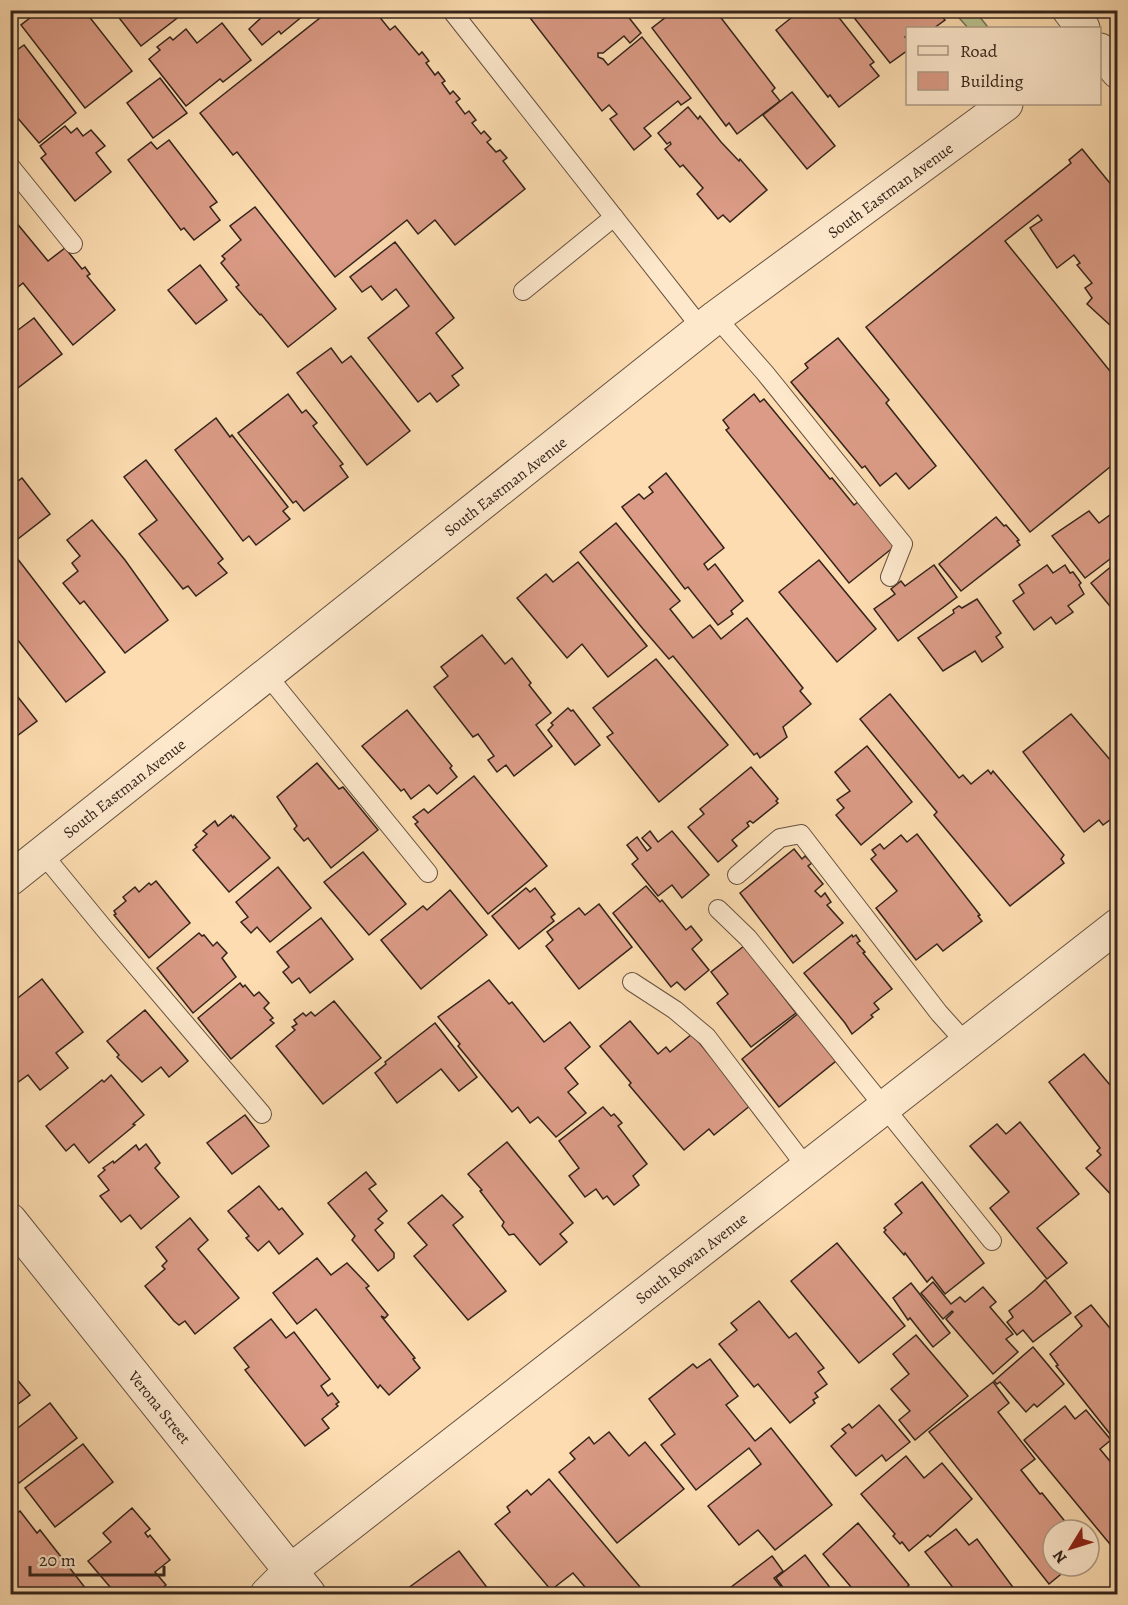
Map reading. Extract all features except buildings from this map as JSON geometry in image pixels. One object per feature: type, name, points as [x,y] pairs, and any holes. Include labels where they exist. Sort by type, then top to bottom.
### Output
[{"type":"street","points":[[1069,10],[1082,27]]},
{"type":"street","points":[[1101,51],[1118,72]]},
{"type":"street","name":"South Eastman Avenue","points":[[10,879],[709,323],[1005,105]]},
{"type":"street","name":"South Rowan Avenue","points":[[267,1594],[300,1583],[807,1168],[1118,925]]},
{"type":"street","name":"Verona Street","points":[[10,1220],[300,1583]]},
{"type":"lane","points":[[451,10],[614,218],[709,323],[765,373],[903,544],[890,577]]},
{"type":"lane","points":[[10,165],[73,244]]},
{"type":"lane","points":[[523,291],[614,218]]},
{"type":"lane","points":[[267,675],[428,873]]},
{"type":"lane","points":[[737,875],[780,838],[801,834],[939,1013],[966,1043]]},
{"type":"lane","points":[[42,853],[262,1114]]},
{"type":"lane","points":[[718,909],[748,938],[992,1240]]},
{"type":"lane","points":[[632,982],[675,1010],[707,1037],[807,1168]]},
{"type":"green space","points":[[953,11],[975,11],[987,26],[967,27]]}]
